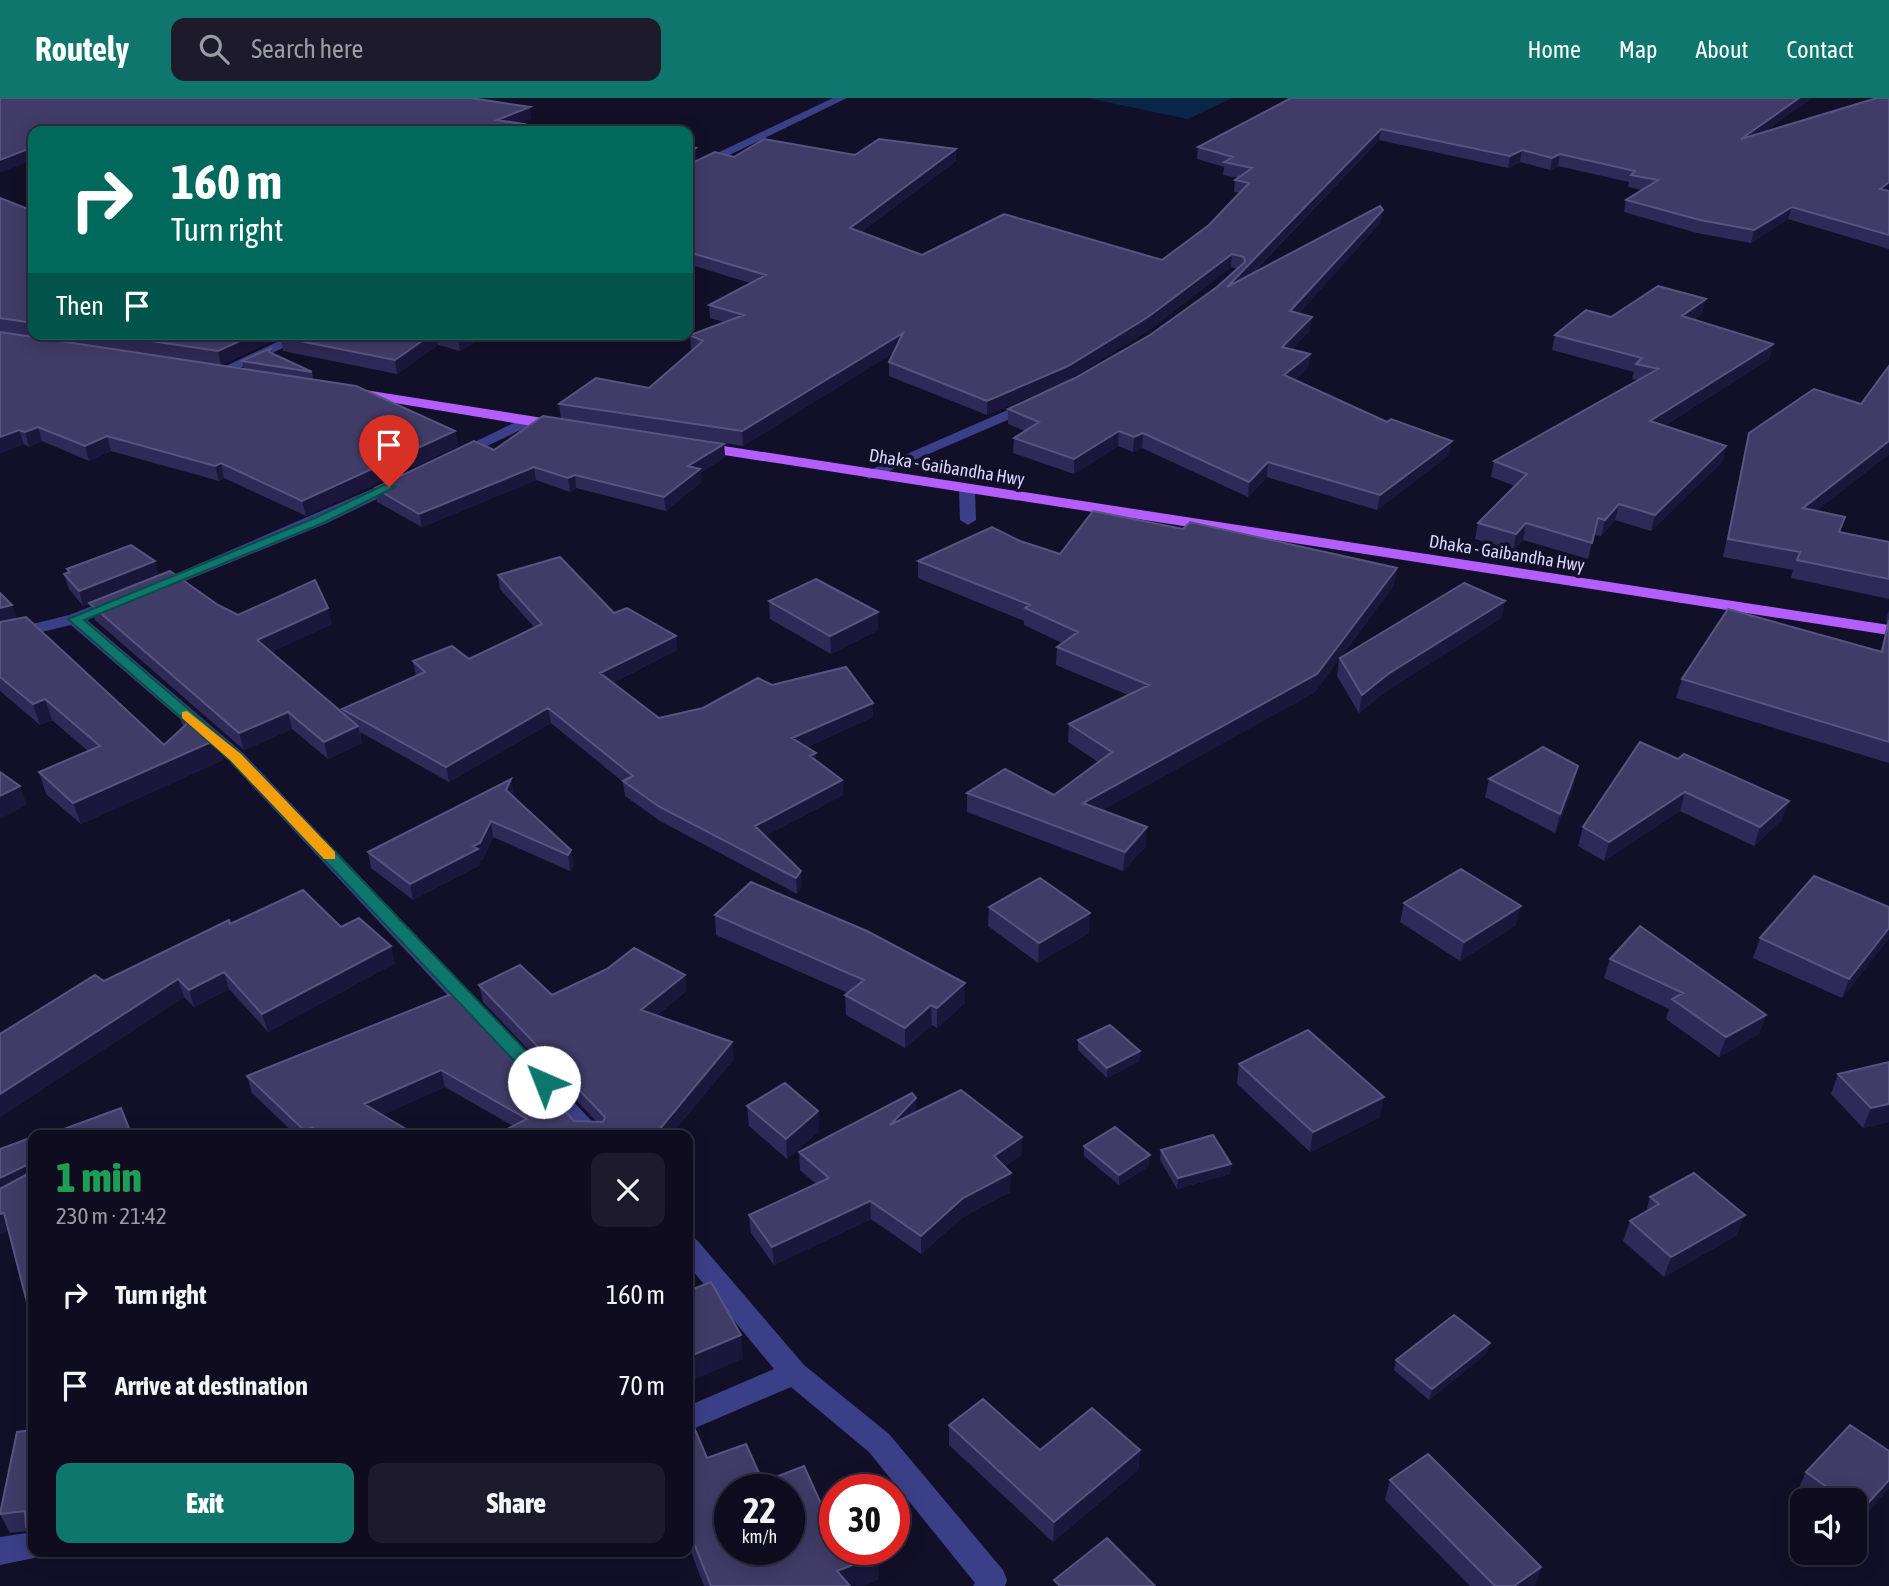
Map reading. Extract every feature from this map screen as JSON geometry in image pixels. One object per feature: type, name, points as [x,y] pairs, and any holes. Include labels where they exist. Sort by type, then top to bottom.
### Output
[{"type":"main road","points":[[216,370],[249,376]]},
{"type":"main road","points":[[328,388],[582,429]]},
{"type":"main road","name":"Dhaka - Gaibandha Hwy","points":[[678,444],[1889,630]]},
{"type":"street","points":[[693,170],[842,98]]},
{"type":"street","points":[[216,370],[291,340]]},
{"type":"street","points":[[869,474],[1051,395]]},
{"type":"street","points":[[442,462],[528,421]]},
{"type":"street","points":[[0,637],[75,619],[319,520],[417,473]]},
{"type":"street","points":[[967,489],[968,520]]},
{"type":"street","points":[[75,619],[236,757],[588,1130]]},
{"type":"street","points":[[693,1253],[794,1373],[879,1443],[992,1580],[989,1586]]},
{"type":"street","points":[[693,1417],[794,1373]]},
{"type":"street","points":[[0,1551],[28,1547]]},
{"type":"water","points":[[1087,98],[1232,98],[1188,119]]},
{"type":"building","points":[[0,98],[471,98],[530,107],[497,120],[524,124],[521,126],[28,126],[28,149],[0,160]]},
{"type":"building","points":[[1291,98],[1799,98],[1741,139],[1877,98],[1889,98],[1889,182],[1880,189],[1889,191],[1889,235],[1792,207],[1754,230],[1700,220],[1626,200],[1658,180],[1631,175],[1635,171],[1560,154],[1552,158],[1522,150],[1510,156],[1381,129],[1227,287],[1380,206],[1383,210],[1290,311],[1312,317],[1282,347],[1310,354],[1284,375],[1387,422],[1391,419],[1452,441],[1380,495],[1268,462],[1249,482],[1143,433],[1134,437],[1119,431],[1074,459],[1014,438],[1039,422],[1008,409],[1075,378],[1150,335],[1217,287],[1245,262],[1244,257],[1232,254],[1148,317],[1068,366],[987,401],[889,362],[903,333],[742,431],[559,404],[596,378],[649,388],[703,341],[693,334],[744,315],[709,305],[766,275],[693,253],[693,163],[715,152],[734,157],[764,139],[855,155],[879,139],[956,149],[850,228],[922,255],[1004,214],[1162,260],[1209,225],[1249,183],[1235,180],[1252,168],[1224,162],[1233,157],[1198,147]]},
{"type":"building","points":[[0,198],[28,209],[28,322],[0,318]]},
{"type":"building","points":[[1658,286],[1706,299],[1682,316],[1773,344],[1650,421],[1726,446],[1655,515],[1619,504],[1605,520],[1598,518],[1592,543],[1526,523],[1516,534],[1478,523],[1527,474],[1494,461],[1658,369],[1636,364],[1642,358],[1555,335],[1586,310],[1611,317]]},
{"type":"building","points":[[0,332],[28,336],[28,340],[53,340],[356,386],[455,431],[302,501],[221,463],[215,466],[107,436],[85,446],[38,427],[0,437]]},
{"type":"building","points":[[144,340],[242,340],[218,351]]},
{"type":"building","points":[[295,340],[423,340],[395,360]]},
{"type":"building","points":[[271,348],[269,352],[312,372],[242,361]]},
{"type":"building","points":[[1889,366],[1889,441],[1803,508],[1845,517],[1839,532],[1889,542],[1889,579],[1797,560],[1800,552],[1728,539],[1749,433],[1814,389],[1861,404]]},
{"type":"building","points":[[543,416],[724,444],[688,466],[700,469],[664,497],[575,475],[568,478],[534,467],[419,514],[375,488],[474,441],[494,450]]},
{"type":"building","points":[[1093,511],[1183,529],[1190,522],[1397,568],[1317,674],[1083,803],[1147,827],[1125,852],[967,793],[1005,769],[1054,795],[1112,752],[1069,724],[1149,685],[1057,647],[1078,632],[1025,608],[1030,605],[918,561],[992,527],[1020,541],[1060,554]]},
{"type":"building","points":[[131,545],[155,561],[79,591],[64,574],[70,572],[67,569]]},
{"type":"building","points":[[560,557],[614,613],[627,608],[676,636],[600,673],[659,718],[703,708],[758,678],[772,685],[846,667],[873,703],[792,738],[816,753],[810,756],[842,780],[755,826],[801,871],[796,878],[658,806],[623,781],[633,776],[548,708],[446,767],[342,709],[425,672],[413,661],[452,646],[469,659],[542,624],[498,575]]},
{"type":"building","points":[[170,571],[218,605],[238,615],[315,580],[328,608],[257,640],[358,726],[324,742],[288,712],[239,733],[89,603]]},
{"type":"building","points":[[816,579],[878,612],[830,636],[769,601]]},
{"type":"building","points":[[1464,583],[1505,601],[1388,674],[1362,695],[1340,658]]},
{"type":"building","points":[[0,593],[12,605],[0,608]]},
{"type":"building","points":[[1728,609],[1882,652],[1889,620],[1889,742],[1682,679]]},
{"type":"building","points":[[26,617],[164,745],[191,720],[176,704],[218,739],[73,803],[39,772],[100,746],[45,699],[33,704],[0,677],[0,622]]},
{"type":"building","points":[[1640,742],[1678,759],[1684,754],[1789,801],[1760,827],[1685,792],[1609,842],[1583,827]]},
{"type":"building","points":[[1543,747],[1578,766],[1560,814],[1489,779]]},
{"type":"building","points":[[0,772],[20,786],[0,796]]},
{"type":"building","points":[[511,779],[506,790],[571,850],[568,855],[491,821],[480,843],[473,846],[478,849],[410,884],[368,852]]},
{"type":"building","points":[[1461,869],[1521,906],[1464,942],[1404,903]]},
{"type":"building","points":[[1814,876],[1889,907],[1889,928],[1849,979],[1760,938]]},
{"type":"building","points":[[1040,878],[1090,913],[1039,943],[989,907]]},
{"type":"building","points":[[751,882],[867,931],[965,983],[937,1008],[931,1005],[905,1028],[845,995],[864,980],[715,915]]},
{"type":"building","points":[[303,890],[341,927],[359,918],[391,946],[262,1014],[224,972],[189,990],[178,979],[0,1094],[0,1034],[95,975],[104,981],[229,920],[230,924]]},
{"type":"building","points":[[1640,926],[1766,1015],[1726,1037],[1672,999],[1683,993],[1610,959]]},
{"type":"building","points":[[634,948],[685,975],[641,1010],[732,1042],[659,1130],[505,1130],[527,1119],[441,1070],[364,1104],[408,1130],[316,1130],[312,1127],[304,1130],[247,1076],[454,993],[574,1121],[603,1122],[605,1117],[479,985],[520,965],[552,995],[607,969]]},
{"type":"building","points":[[1110,1025],[1140,1051],[1107,1068],[1078,1040]]},
{"type":"building","points":[[1308,1030],[1384,1097],[1313,1132],[1239,1064]]},
{"type":"building","points":[[1889,1062],[1889,1104],[1871,1108],[1838,1074]]},
{"type":"building","points":[[785,1083],[818,1111],[786,1139],[747,1106]]},
{"type":"building","points":[[961,1090],[1022,1137],[994,1156],[1011,1173],[963,1198],[921,1236],[870,1201],[772,1247],[749,1215],[829,1178],[799,1152],[912,1093],[916,1098],[890,1125]]},
{"type":"building","points":[[121,1108],[130,1130],[61,1130]]},
{"type":"building","points":[[1115,1127],[1150,1155],[1119,1175],[1084,1146]]},
{"type":"building","points":[[1213,1135],[1231,1164],[1178,1178],[1161,1150]]},
{"type":"building","points":[[28,1139],[28,1164],[0,1178],[0,1149]]},
{"type":"building","points":[[1694,1173],[1745,1215],[1671,1257],[1630,1221],[1659,1204],[1650,1197]]},
{"type":"building","points":[[28,1174],[28,1306],[4,1213],[0,1214],[0,1189]]},
{"type":"building","points":[[711,1282],[741,1335],[693,1355],[693,1289]]},
{"type":"building","points":[[1454,1315],[1490,1343],[1432,1389],[1396,1360]]},
{"type":"building","points":[[983,1399],[1040,1450],[1092,1408],[1140,1450],[1054,1522],[949,1425]]},
{"type":"building","points":[[693,1425],[707,1458],[746,1444],[759,1474],[714,1474],[714,1565],[805,1565],[805,1474],[784,1474],[804,1466],[819,1499],[819,1565],[852,1565],[837,1571],[850,1586],[711,1586],[693,1541]]},
{"type":"building","points":[[1850,1425],[1889,1451],[1889,1480],[1867,1504],[1867,1488],[1828,1488],[1806,1472]]},
{"type":"building","points":[[28,1431],[28,1527],[25,1511],[0,1514],[17,1432]]},
{"type":"building","points":[[1428,1454],[1541,1567],[1514,1586],[1495,1586],[1390,1480]]},
{"type":"building","points":[[1107,1538],[1155,1586],[1060,1586],[1054,1580]]},
{"type":"slow traffic","points":[[187,715],[236,757],[330,856]]},
{"type":"route","points":[[389,487],[319,520],[75,619],[236,757],[544,1082]]}]
